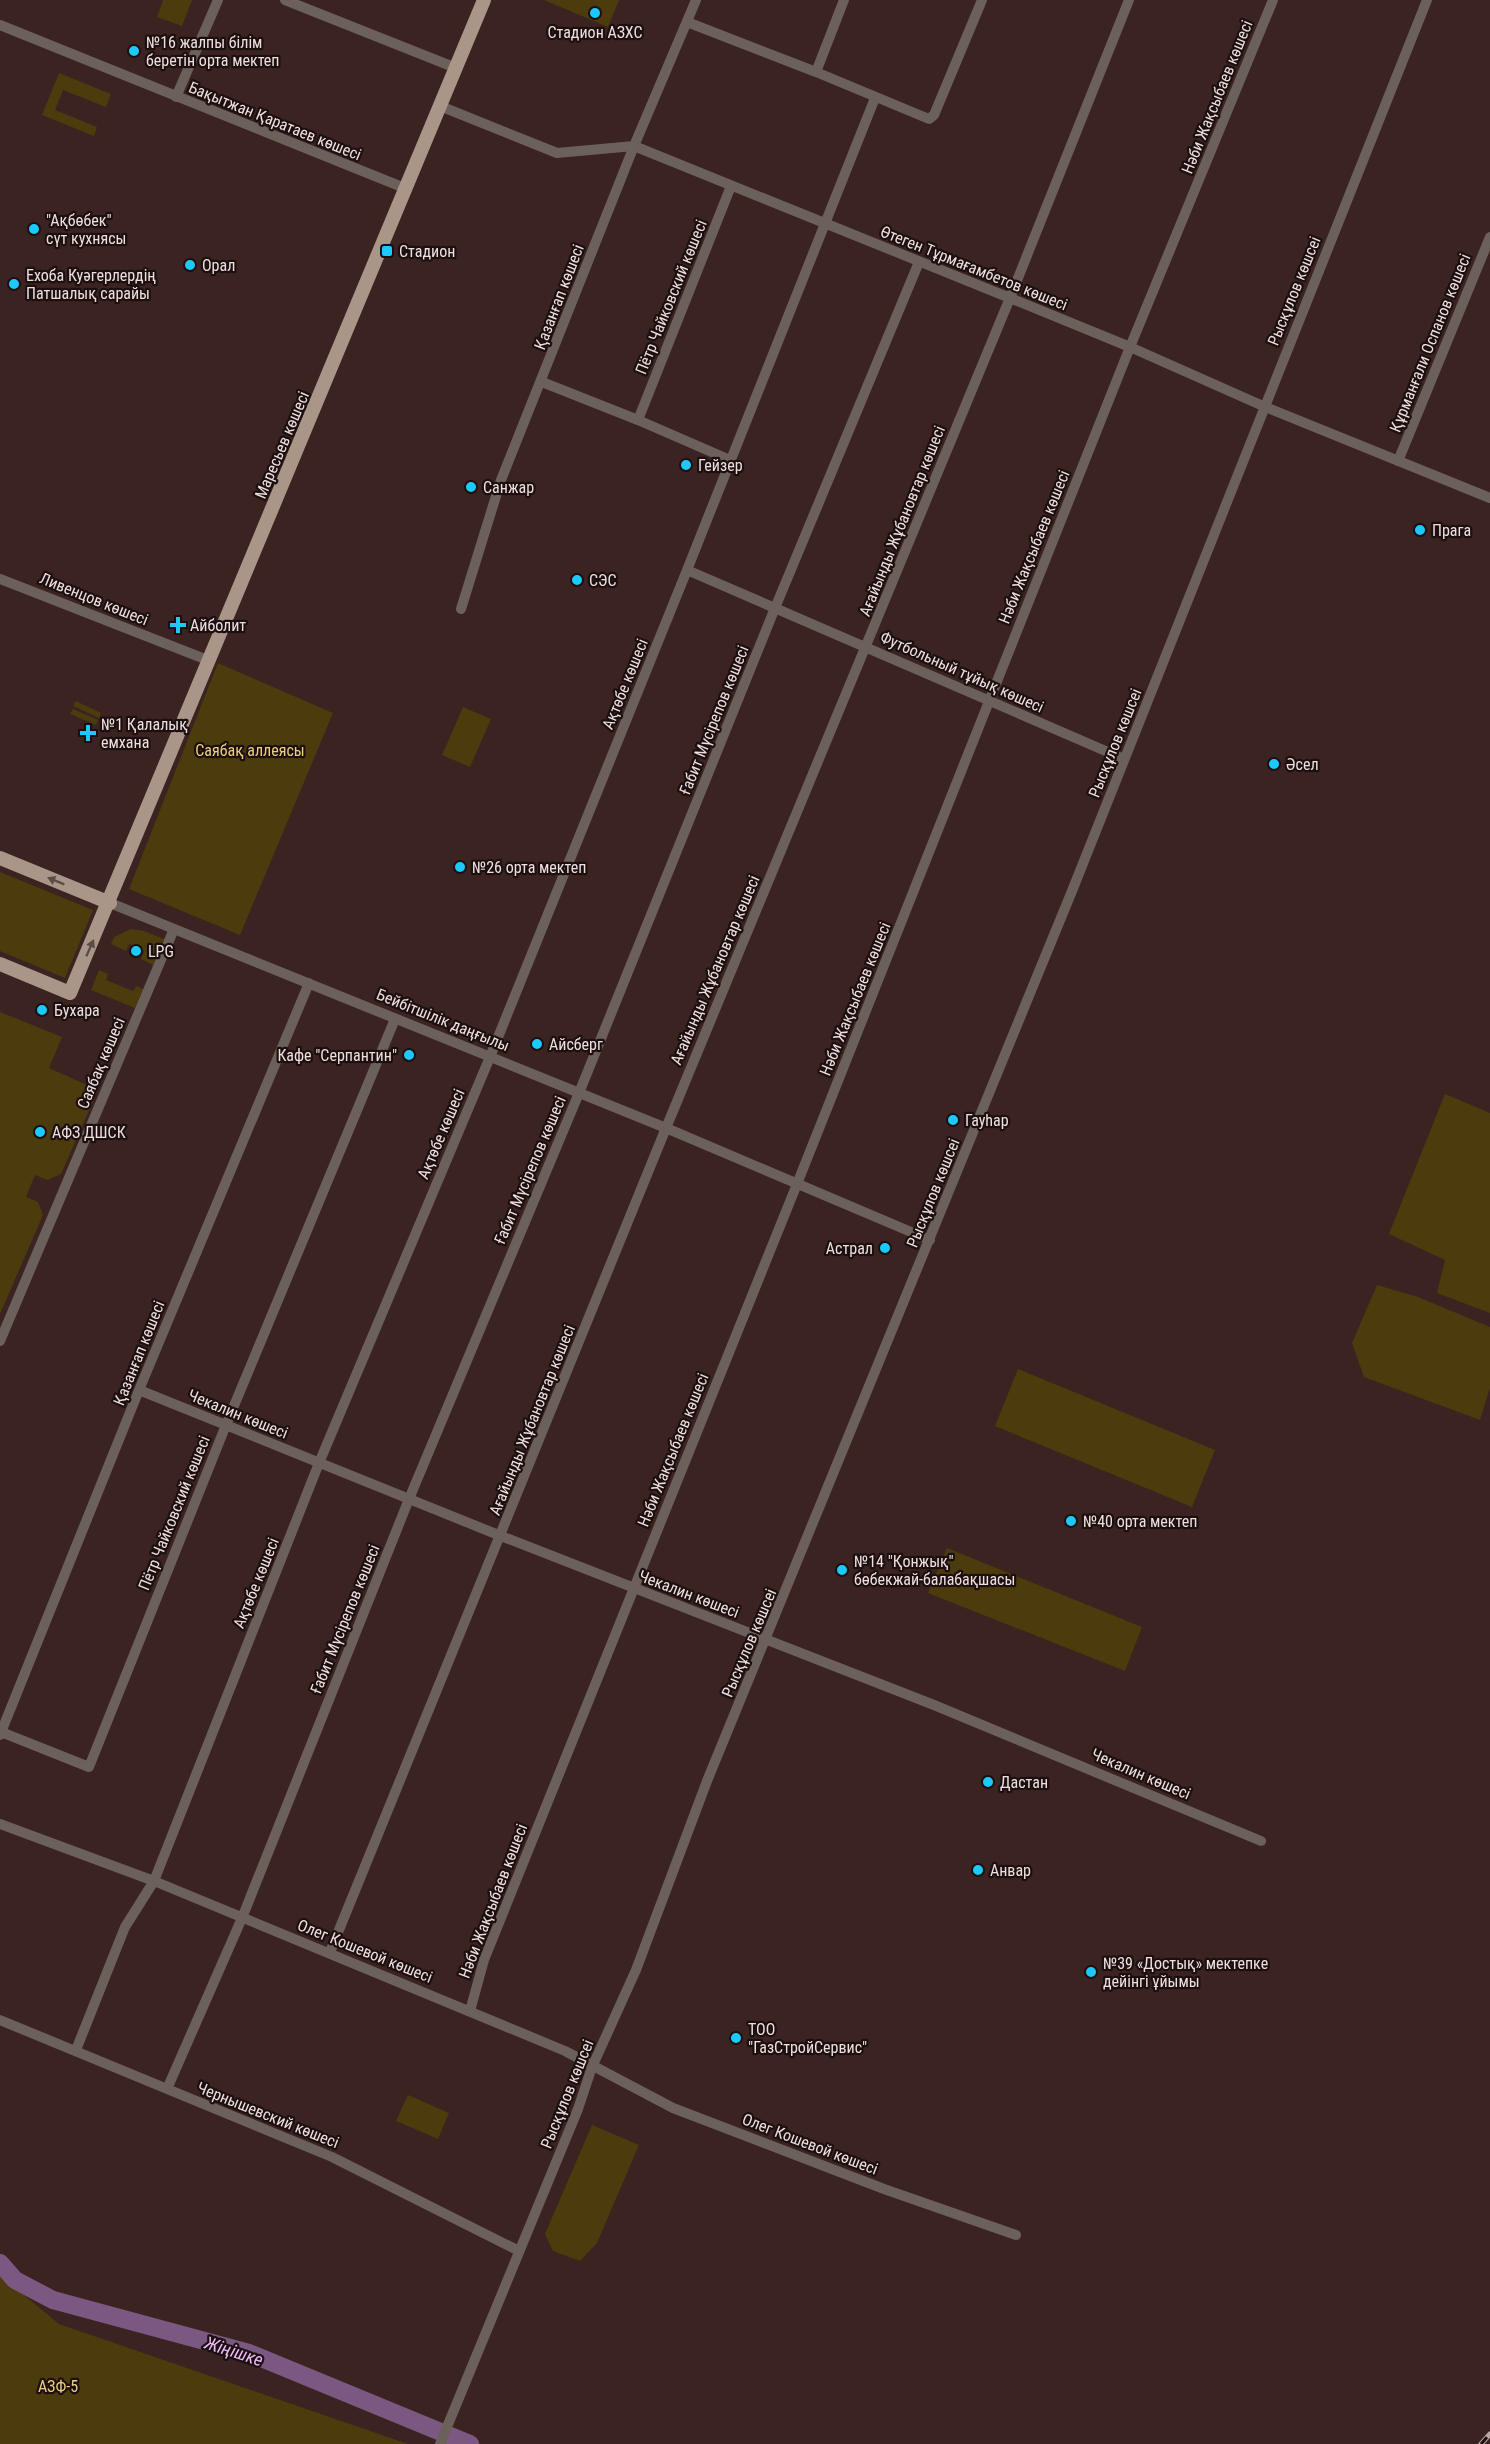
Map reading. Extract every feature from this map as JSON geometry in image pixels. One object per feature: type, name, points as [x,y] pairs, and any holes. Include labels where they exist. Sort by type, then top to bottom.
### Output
[{"type":"main road","name":"Маресьев көшесі","points":[[110,903],[484,0]]},
{"type":"main road","name":"Бейбітшілік даңғылы","points":[[0,858],[110,903]]},
{"type":"main road","points":[[0,964],[70,993],[110,903]]},
{"type":"street","points":[[176,97],[218,0]]},
{"type":"street","points":[[285,0],[456,68]]},
{"type":"street","name":"Қазанғап көшесі","points":[[461,609],[501,480],[542,382],[634,146],[696,0]]},
{"type":"street","points":[[816,72],[844,0]]},
{"type":"street","points":[[687,22],[816,72],[925,118],[932,117],[982,0]]},
{"type":"street","name":"Ағайынды Жұбановтар көшесі","points":[[330,1952],[666,1128],[1010,298],[1129,0]]},
{"type":"street","name":"Нәби Жақсыбаев көшесі","points":[[470,2011],[484,1960],[797,1184],[1130,347],[1273,0]]},
{"type":"street","name":"Рысқұлов көшсеі","points":[[440,2444],[578,2109],[592,2067],[636,1970],[707,1781],[930,1240],[1218,528],[1263,406],[1427,0]]},
{"type":"street","name":"Бақытжан Қаратаев көшесі","points":[[0,25],[406,189]]},
{"type":"street","name":"Ақтөбе көшесі","points":[[76,2050],[125,1927],[154,1881],[319,1463],[490,1057],[875,98]]},
{"type":"street","name":"Өтеген Тұрмағамбетов көшесі","points":[[440,106],[557,153],[634,146],[1130,347],[1263,406],[1490,498]]},
{"type":"street","name":"Пётр Чайковский көшесі","points":[[638,420],[731,186]]},
{"type":"street","name":"Құрманғали Оспанов көшесі","points":[[1398,461],[1490,237]]},
{"type":"street","name":"Ғабит Мүсірепов көшесі","points":[[167,2089],[242,1918],[409,1499],[579,1093],[775,608],[919,262]]},
{"type":"street","points":[[542,382],[730,460]]},
{"type":"street","name":"Футбольный тұйық көшесі","points":[[687,570],[1124,759]]},
{"type":"street","name":"Ливенцов көшесі","points":[[0,579],[210,661]]},
{"type":"street","name":"Бейбітшілік даңғылы","points":[[110,903],[666,1128],[930,1240]]},
{"type":"street","name":"Саябақ көшесі","points":[[0,1341],[174,929]]},
{"type":"street","name":"Қазанғап көшесі","points":[[1,1734],[139,1390],[309,983]]},
{"type":"street","name":"Пётр Чайковский көшесі","points":[[1,1734],[89,1767],[226,1425],[395,1018]]},
{"type":"street","name":"Чекалин көшесі","points":[[139,1390],[501,1536],[934,1705],[1261,1841]]},
{"type":"street","name":"Олег Кошевой көшесі","points":[[0,1824],[154,1881],[565,2051],[673,2108],[884,2189],[1016,2235]]},
{"type":"street","name":"Чернышевский көшесі","points":[[0,2020],[332,2157],[519,2251]]},
{"type":"green space","points":[[163,0],[192,0],[182,26],[157,17]]},
{"type":"green space","name":"Стадион АЗХС","points":[[544,0],[619,0],[608,27]]},
{"type":"green space","points":[[59,73],[111,94],[106,107],[63,90],[55,110],[97,127],[94,136],[42,115]]},
{"type":"green space","name":"Саябақ аллеясы","points":[[218,663],[333,713],[240,935],[129,889]]},
{"type":"green space","points":[[76,701],[101,713],[99,718],[73,706]]},
{"type":"green space","points":[[463,707],[491,719],[470,767],[442,755]]},
{"type":"green space","points":[[73,709],[98,720],[96,725],[70,714]]},
{"type":"green space","points":[[0,872],[93,910],[65,978],[0,951]]},
{"type":"green space","points":[[131,929],[144,931],[164,939],[153,965],[141,959],[144,951],[129,944],[126,951],[111,944],[114,937]]},
{"type":"green space","points":[[99,970],[108,974],[106,980],[133,991],[136,986],[143,989],[135,1008],[91,990]]},
{"type":"green space","name":"АФЗ ДШСК","points":[[0,1012],[62,1037],[49,1068],[98,1090],[61,1174],[47,1180],[35,1175],[26,1197],[38,1202],[43,1215],[0,1314]]},
{"type":"green space","points":[[1445,1094],[1490,1113],[1490,1313],[1437,1293],[1445,1260],[1389,1234]]},
{"type":"green space","points":[[1377,1285],[1418,1297],[1490,1327],[1490,1388],[1480,1420],[1364,1377],[1352,1343]]},
{"type":"green space","points":[[1018,1369],[1215,1450],[1192,1507],[995,1426]]},
{"type":"green space","points":[[947,1548],[1142,1627],[1125,1671],[928,1593]]},
{"type":"green space","points":[[408,2095],[449,2113],[438,2139],[396,2121]]},
{"type":"green space","points":[[592,2125],[639,2145],[597,2243],[580,2261],[553,2251],[545,2234]]},
{"type":"green space","name":"АЗФ-5","points":[[0,2275],[59,2324],[408,2444],[0,2444]]},
{"type":"waterway","name":"Жіңішке","points":[[0,2263],[15,2280],[53,2300],[249,2353],[470,2444]]},
{"type":"railway","points":[[1481,2444],[1490,2434]]},
{"type":"place","name":"Стадион АЗХС","points":[[595,13]]},
{"type":"place","name":"№16 жалпы білім беретін орта мектеп","points":[[134,51]]},
{"type":"place","name":"\"Ақбөбек\" сүт кухнясы","points":[[34,229]]},
{"type":"place","name":"Стадион","points":[[387,251]]},
{"type":"place","name":"Орал","points":[[190,265]]},
{"type":"place","name":"Ехоба Куәгерлердің Патшалық сарайы","points":[[14,284]]},
{"type":"place","name":"Гейзер","points":[[686,465]]},
{"type":"place","name":"Санжар","points":[[471,487]]},
{"type":"place","name":"Прага","points":[[1420,530]]},
{"type":"place","name":"СЭС","points":[[577,580]]},
{"type":"place","name":"Айболит","points":[[178,625]]},
{"type":"place","name":"№1 Қалалық емхана","points":[[88,733]]},
{"type":"place","name":"Əсел","points":[[1274,764]]},
{"type":"place","name":"№26 орта мектеп","points":[[460,867]]},
{"type":"place","name":"LPG","points":[[136,951]]},
{"type":"place","name":"Бухара","points":[[42,1010]]},
{"type":"place","name":"Айсберг","points":[[537,1044]]},
{"type":"place","name":"Кафе \"Серпантин\"","points":[[409,1055]]},
{"type":"place","name":"Гауhар","points":[[953,1120]]},
{"type":"place","name":"АФЗ ДШСК","points":[[40,1132]]},
{"type":"place","name":"Астрал","points":[[885,1248]]},
{"type":"place","name":"№40 орта мектеп","points":[[1071,1521]]},
{"type":"place","name":"№14 \"Қонжық\" бөбекжай-балабақшасы","points":[[842,1570]]},
{"type":"place","name":"Дастан","points":[[988,1782]]},
{"type":"place","name":"Анвар","points":[[978,1870]]},
{"type":"place","name":"№39 «Достық» мектепке дейінгі ұйымы","points":[[1091,1972]]},
{"type":"place","name":"ТОО \"ГазСтройСервис\"","points":[[736,2038]]}]
